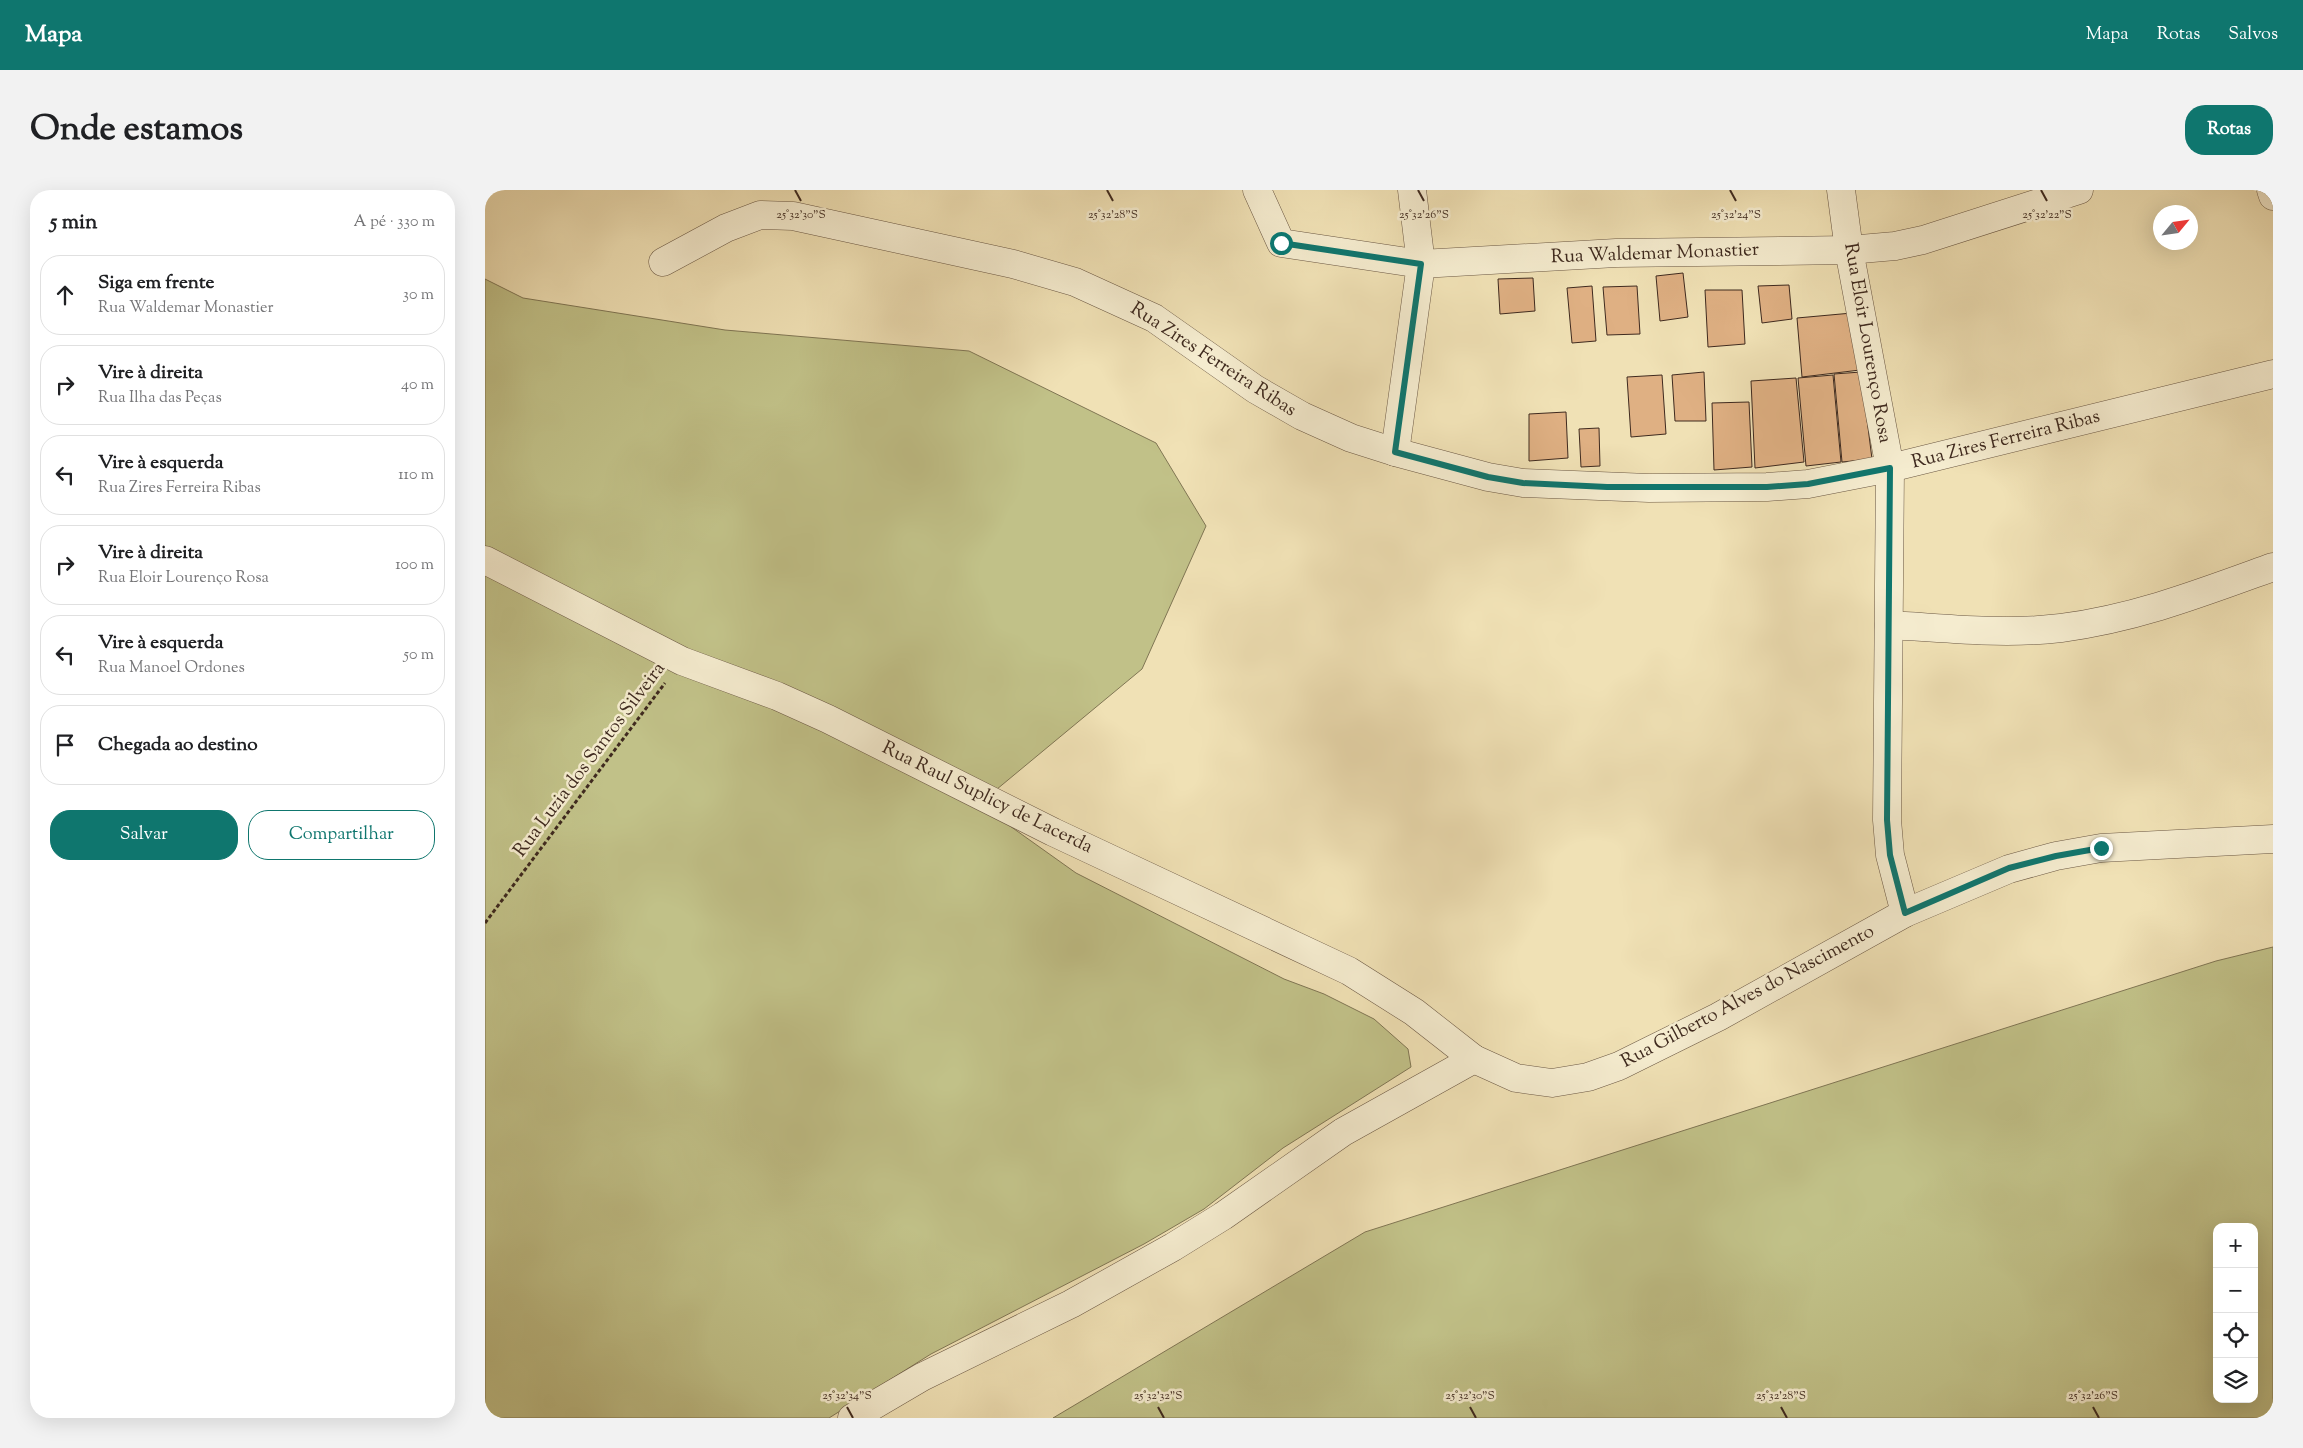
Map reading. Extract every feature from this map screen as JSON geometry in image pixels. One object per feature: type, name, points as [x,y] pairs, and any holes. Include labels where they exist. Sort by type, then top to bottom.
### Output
[{"type":"street","name":"Rua Waldemar Monastier","points":[[1257,190],[1281,243],[1421,264],[1616,252],[1849,250],[1895,246],[1923,240],[2079,190]]},
{"type":"street","points":[[1395,452],[1421,264],[1412,190]]},
{"type":"street","name":"Rua Eloir Lourenço Rosa","points":[[1841,190],[1849,250],[1890,468],[1887,820],[1890,855],[1905,913]]},
{"type":"street","points":[[2271,190],[2273,196]]},
{"type":"street","name":"Rua Zires Ferreira Ribas","points":[[663,262],[726,228],[760,216],[793,216],[1041,270],[1109,296],[1155,318],[1255,389],[1302,416],[1351,438],[1488,477],[1523,483],[1607,487],[1767,487],[1808,484],[1890,468],[2273,374]]},
{"type":"street","name":"Rua Raul Suplicy de Lacerda","points":[[485,560],[681,661],[777,696],[827,719],[1016,814],[1349,971],[1414,1012],[1474,1059]]},
{"type":"street","points":[[1889,625],[1991,630],[2059,628],[2111,620],[2156,610],[2273,567]]},
{"type":"street","name":"Rua Gilberto Alves do Nascimento","points":[[1474,1059],[1516,1078],[1552,1083],[1588,1077],[1619,1066],[1718,1017],[1905,913],[2009,868],[2056,856],[2101,848],[2273,839]]},
{"type":"street","points":[[852,1418],[922,1377],[1071,1304],[1173,1247],[1223,1216],[1343,1132],[1474,1059]]},
{"type":"path","name":"Rua Luzia dos Santos Silveira","points":[[485,923],[681,661]]},
{"type":"green space","points":[[485,279],[523,298],[725,330],[969,351],[1156,443],[1206,526],[1142,669],[979,804],[1076,873],[1284,979],[1324,994],[1374,1019],[1408,1049],[1411,1067],[1283,1148],[1204,1209],[1144,1244],[931,1354],[829,1418],[485,1418]]},
{"type":"green space","points":[[2273,947],[2273,1418],[1053,1418],[1365,1232],[2216,961]]},
{"type":"building","points":[[1683,273],[1688,317],[1660,321],[1656,276]]},
{"type":"building","points":[[1533,278],[1535,311],[1500,314],[1498,279]]},
{"type":"building","points":[[1789,285],[1792,319],[1762,323],[1758,286]]},
{"type":"building","points":[[1592,286],[1596,341],[1572,343],[1567,288]]},
{"type":"building","points":[[1637,286],[1640,334],[1607,335],[1603,287]]},
{"type":"building","points":[[1705,290],[1742,290],[1745,344],[1708,347]]},
{"type":"building","points":[[1852,313],[1860,370],[1802,377],[1797,318]]},
{"type":"building","points":[[1704,372],[1706,421],[1675,421],[1672,375]]},
{"type":"building","points":[[1861,372],[1872,459],[1842,462],[1834,374]]},
{"type":"building","points":[[1662,375],[1666,434],[1631,437],[1627,377]]},
{"type":"building","points":[[1833,375],[1841,462],[1806,466],[1798,378]]},
{"type":"building","points":[[1796,378],[1804,462],[1755,468],[1751,381]]},
{"type":"building","points":[[1749,402],[1752,467],[1714,470],[1712,403]]},
{"type":"building","points":[[1566,412],[1568,458],[1529,461],[1529,414]]},
{"type":"building","points":[[1599,428],[1600,466],[1581,467],[1579,429]]},
{"type":"route","points":[[1281,243],[1421,264],[1395,452],[1488,477],[1523,483],[1607,487],[1767,487],[1808,484],[1890,468],[1887,820],[1890,855],[1905,913],[2009,868],[2056,856],[2101,848]]}]
